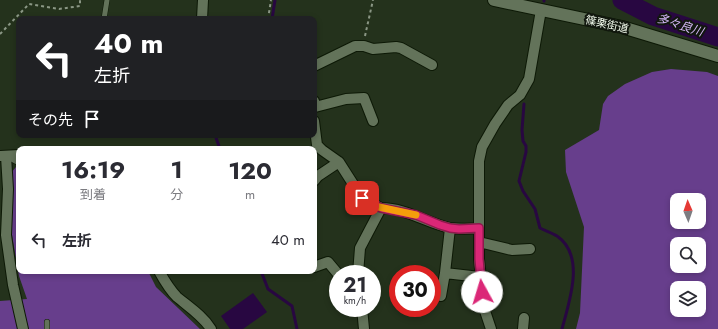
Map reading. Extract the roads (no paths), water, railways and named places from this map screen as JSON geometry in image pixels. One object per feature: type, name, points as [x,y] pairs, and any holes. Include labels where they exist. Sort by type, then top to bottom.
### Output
[{"type":"main road","name":"篠栗街道","points":[[494,0],[622,27],[718,56]]},
{"type":"street","points":[[202,16],[203,0]]},
{"type":"street","points":[[491,329],[484,308],[480,277],[479,161],[482,147],[495,124],[508,105],[520,95],[529,79],[541,10]]},
{"type":"street","points":[[317,65],[355,46],[364,46],[373,48],[402,48],[432,65]]},
{"type":"street","points":[[317,106],[346,99],[364,98],[373,121]]},
{"type":"street","points":[[316,138],[317,145],[339,162],[362,198],[381,208],[416,215],[450,228],[479,228]]},
{"type":"street","points":[[16,154],[3,156],[8,189],[6,235],[23,329]]},
{"type":"street","points":[[317,177],[339,162]]},
{"type":"street","points":[[359,265],[360,248],[381,208]]},
{"type":"street","points":[[441,296],[450,228]]},
{"type":"street","points":[[479,242],[512,250],[530,249]]},
{"type":"street","points":[[317,266],[328,262],[330,265]]},
{"type":"street","points":[[445,273],[480,277]]},
{"type":"street","points":[[161,274],[176,296],[212,329]]},
{"type":"street","points":[[363,317],[364,329]]},
{"type":"street","points":[[523,329],[524,318]]},
{"type":"lane","points":[[104,16],[107,0]]},
{"type":"lane","points":[[3,156],[16,162]]},
{"type":"lane","points":[[47,322],[47,329]]},
{"type":"waterway","points":[[272,16],[275,0]]},
{"type":"waterway","name":"多々良川","points":[[622,0],[653,16],[718,37]]},
{"type":"waterway","points":[[524,104],[522,130],[526,152],[519,181],[523,191],[535,209],[540,228],[557,236],[566,245],[571,255],[573,280],[562,329]]},
{"type":"waterway","points":[[216,138],[219,146]]},
{"type":"waterway","points":[[262,274],[268,289],[292,306],[297,329]]}]
